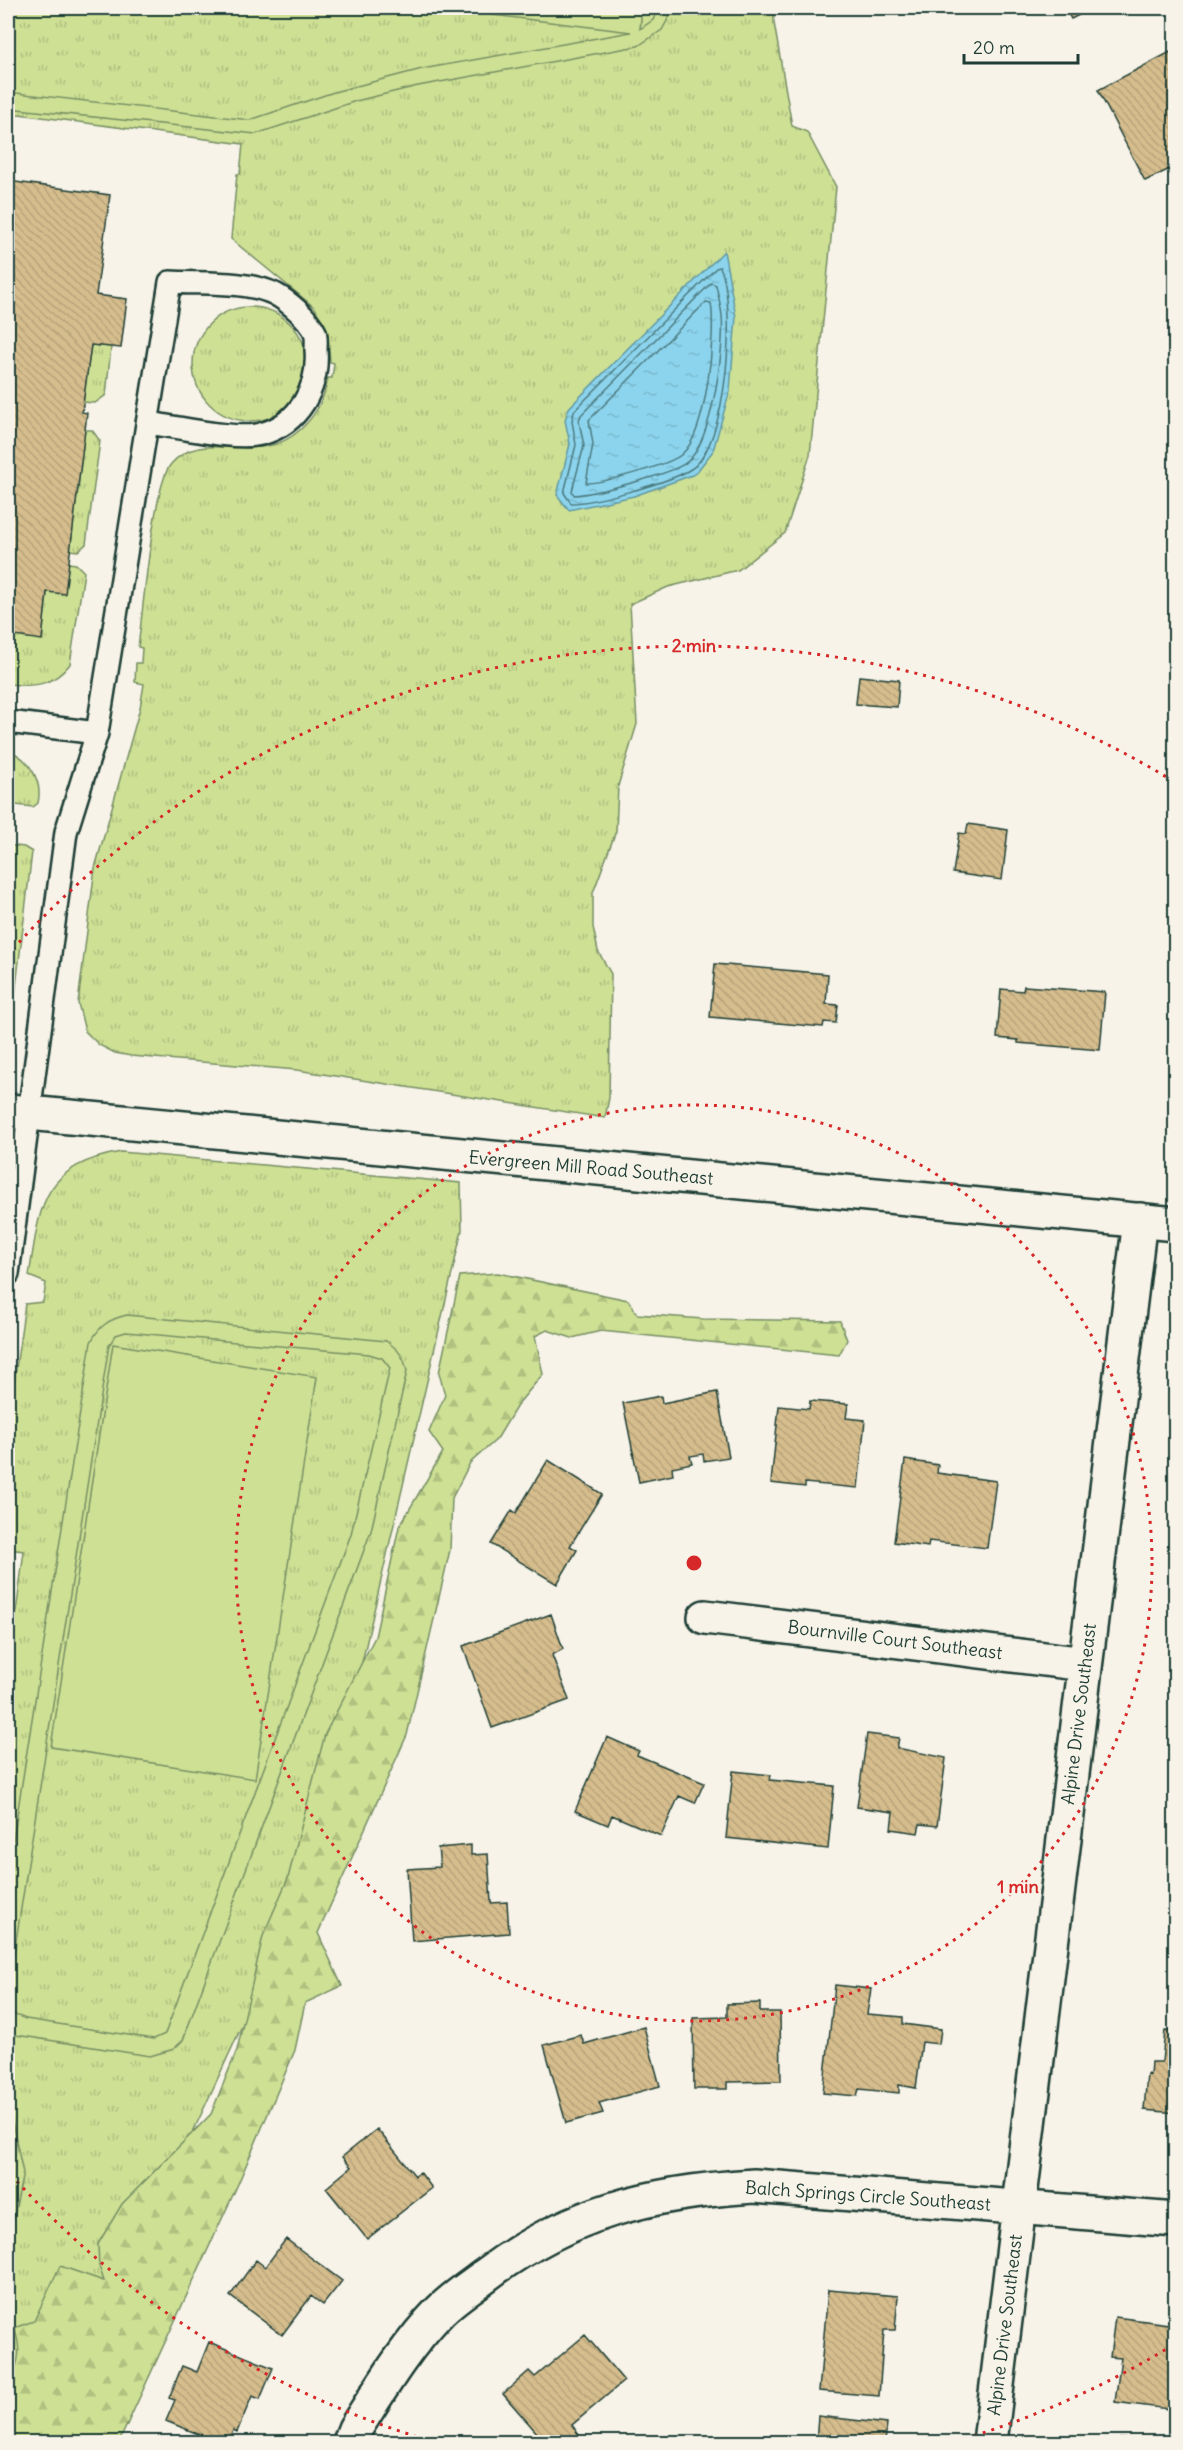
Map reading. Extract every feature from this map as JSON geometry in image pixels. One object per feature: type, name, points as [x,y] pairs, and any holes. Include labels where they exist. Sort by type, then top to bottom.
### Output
[{"type":"street","name":"Evergreen Mill Road Southeast","points":[[18,1112],[1176,1224]]},
{"type":"street","name":"Alpine Drive Southeast","points":[[990,2442],[1140,1220]]},
{"type":"street","name":"Bournville Court Southeast","points":[[705,1617],[1085,1664]]},
{"type":"street","name":"Balch Springs Circle Southeast","points":[[350,2442],[396,2366],[441,2310],[512,2255],[573,2223],[592,2216],[632,2202],[695,2189],[754,2186],[1019,2207]]},
{"type":"street","points":[[1019,2207],[1176,2220]]},
{"type":"lane","points":[[8,1274],[18,1112],[66,832],[98,733],[147,423],[170,282],[240,286],[275,294],[298,312],[315,332],[317,360],[312,390],[298,411],[281,428],[258,435],[147,423]]},
{"type":"lane","points":[[8,722],[98,733]]},
{"type":"green space","points":[[8,8],[774,8],[774,23],[792,126],[807,132],[836,187],[810,455],[785,533],[738,570],[668,587],[630,604],[637,724],[618,786],[616,831],[593,893],[593,927],[598,951],[611,974],[609,1098],[605,1118],[297,1070],[131,1056],[115,1053],[99,1045],[85,1031],[78,1003],[95,868],[140,708],[144,684],[135,682],[136,663],[141,663],[142,648],[138,647],[146,580],[154,522],[165,476],[171,464],[185,453],[199,448],[249,448],[284,441],[301,429],[316,412],[328,378],[332,378],[334,363],[330,362],[328,335],[315,308],[231,239],[237,174],[240,174],[243,144],[19,114],[8,125]]},
{"type":"green space","points":[[436,8],[642,8],[640,29],[653,20],[659,8],[674,8],[662,30],[638,46],[418,86],[356,101],[256,134],[8,108],[8,92],[250,120],[334,92],[422,69],[631,32]]},
{"type":"green space","points":[[250,307],[272,312],[290,324],[302,342],[307,364],[302,386],[290,404],[272,416],[250,421],[228,416],[210,404],[198,386],[193,364],[198,342],[210,324],[228,312]]},
{"type":"green space","points":[[91,345],[111,347],[106,395],[95,403],[83,402]]},
{"type":"green space","points":[[85,430],[92,430],[100,441],[86,544],[78,551],[70,550]]},
{"type":"green space","points":[[68,563],[76,564],[84,572],[70,664],[50,681],[35,685],[8,684],[8,635],[42,639],[47,592]]},
{"type":"green space","points":[[8,750],[28,764],[33,771],[39,795],[38,803],[33,807],[8,804]]},
{"type":"green space","points":[[8,845],[24,847],[32,852],[14,1003],[10,1003],[8,1022]]},
{"type":"green space","points":[[121,1152],[461,1183],[462,1230],[314,1870],[193,2132],[8,2442],[8,1675],[24,1551],[8,1549],[8,1425],[25,1304],[43,1302],[46,1283],[29,1276],[37,1229],[49,1193],[59,1179],[74,1168],[94,1159]]},
{"type":"green space","points":[[498,1273],[628,1300],[637,1314],[703,1319],[840,1321],[847,1340],[839,1355],[601,1331],[572,1338],[547,1330],[535,1336],[543,1374],[518,1404],[497,1439],[470,1463],[452,1498],[450,1550],[407,1735],[318,1933],[342,1986],[305,2003],[295,2050],[238,2184],[119,2442],[8,2442],[8,2379],[15,2368],[18,2355],[18,2342],[14,2328],[34,2321],[60,2266],[104,2281],[99,2266],[98,2244],[122,2204],[211,2114],[237,2050],[263,1936],[288,1878],[325,1734],[375,1637],[399,1527],[443,1452],[429,1432],[445,1395],[439,1373],[460,1276]]},
{"type":"green space","points":[[127,1315],[386,1341],[400,1353],[407,1371],[371,1531],[183,2040],[174,2049],[150,2056],[16,2035],[8,2031],[8,1999],[15,2015],[26,2019],[154,2039],[165,2034],[351,1534],[390,1368],[382,1358],[369,1354],[126,1332],[116,1335],[109,1345],[8,1992],[8,1873],[91,1342],[105,1324]]},
{"type":"green space","points":[[113,1344],[317,1377],[255,1779],[51,1747]]},
{"type":"green space","points":[[8,2112],[10,2112],[23,2173],[8,2245]]},
{"type":"water","points":[[724,251],[736,317],[730,390],[713,451],[695,474],[634,496],[569,510],[557,495],[570,444],[565,420],[569,408]]},
{"type":"building","points":[[1065,8],[1093,8],[1071,19]]},
{"type":"building","points":[[1176,49],[1176,166],[1145,181],[1098,90]]},
{"type":"building","points":[[8,181],[110,195],[96,295],[127,299],[121,348],[91,345],[82,412],[87,413],[65,594],[47,592],[42,640],[8,635]]},
{"type":"building","points":[[859,676],[899,680],[897,707],[856,704]]},
{"type":"building","points":[[968,824],[1008,830],[1002,880],[953,873],[959,833],[966,834]]},
{"type":"building","points":[[715,964],[828,974],[826,1004],[838,1005],[836,1023],[824,1022],[823,1027],[710,1017]]},
{"type":"building","points":[[1024,986],[1105,992],[1100,1050],[1018,1043],[1018,1040],[997,1038],[1001,989],[1023,991]]},
{"type":"building","points":[[717,1392],[729,1457],[704,1461],[703,1454],[690,1456],[692,1463],[672,1467],[673,1475],[639,1482],[623,1403],[661,1396],[662,1403]]},
{"type":"building","points":[[810,1401],[848,1404],[846,1418],[865,1420],[858,1488],[805,1483],[805,1487],[771,1483],[779,1406],[809,1409]]},
{"type":"building","points":[[548,1460],[602,1494],[570,1546],[577,1550],[557,1584],[491,1544],[512,1510],[516,1513]]},
{"type":"building","points":[[905,1460],[938,1465],[937,1473],[996,1481],[987,1548],[929,1541],[928,1547],[894,1542]]},
{"type":"building","points":[[551,1614],[563,1649],[552,1655],[569,1700],[492,1728],[463,1646]]},
{"type":"building","points":[[867,1734],[899,1738],[897,1748],[946,1758],[937,1826],[920,1824],[918,1833],[891,1829],[893,1812],[857,1807]]},
{"type":"building","points":[[607,1737],[639,1751],[637,1755],[704,1783],[695,1803],[679,1796],[661,1836],[612,1815],[608,1825],[575,1811]]},
{"type":"building","points":[[733,1771],[771,1775],[770,1780],[834,1786],[828,1849],[726,1838]]},
{"type":"building","points":[[471,1845],[471,1855],[488,1854],[491,1903],[507,1902],[509,1933],[412,1941],[407,1869],[440,1867],[438,1848]]},
{"type":"building","points":[[835,1985],[871,1989],[867,2014],[903,2017],[903,2024],[941,2029],[939,2044],[922,2042],[916,2088],[899,2085],[899,2093],[859,2089],[857,2096],[823,2093]]},
{"type":"building","points":[[760,2003],[760,2012],[780,2012],[781,2081],[727,2082],[727,2089],[694,2089],[693,2018],[727,2017],[727,2004]]},
{"type":"building","points":[[644,2027],[660,2086],[599,2103],[603,2113],[566,2123],[544,2045],[581,2035],[584,2044]]},
{"type":"building","points":[[1165,2030],[1176,2031],[1176,2113],[1144,2110],[1147,2074],[1150,2075],[1151,2062],[1162,2062]]},
{"type":"building","points":[[377,2129],[415,2176],[420,2172],[432,2188],[367,2239],[326,2188],[351,2167],[342,2157]]},
{"type":"building","points":[[286,2239],[342,2281],[323,2305],[311,2296],[282,2335],[230,2296],[256,2260],[265,2267]]},
{"type":"building","points":[[828,2290],[898,2296],[895,2330],[884,2330],[879,2396],[819,2391]]},
{"type":"building","points":[[1115,2317],[1176,2325],[1176,2410],[1115,2402],[1121,2358],[1110,2357]]},
{"type":"building","points":[[585,2335],[624,2381],[572,2425],[579,2435],[570,2442],[545,2442],[503,2394],[529,2371],[535,2377]]},
{"type":"building","points":[[209,2342],[273,2368],[260,2399],[252,2396],[237,2432],[233,2430],[229,2442],[218,2442],[166,2421],[175,2400],[169,2398],[182,2366],[197,2372]]},
{"type":"building","points":[[818,2416],[887,2424],[885,2442],[816,2442]]},
{"type":"building","points":[[1120,2439],[1163,2442],[1120,2442]]}]
